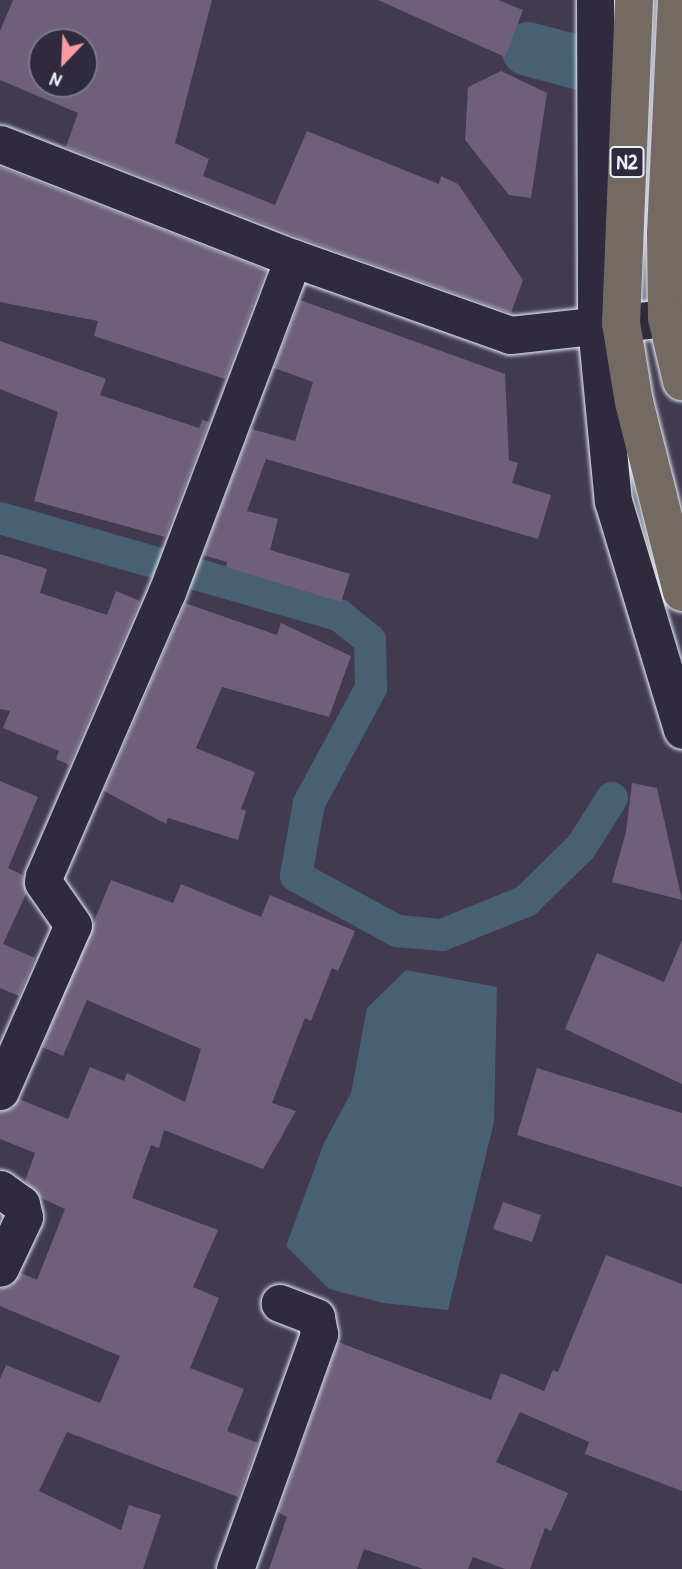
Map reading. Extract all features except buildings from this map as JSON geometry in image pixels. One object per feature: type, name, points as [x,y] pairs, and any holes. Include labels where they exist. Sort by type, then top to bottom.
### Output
[{"type":"highway","name":"N2","points":[[634,0],[608,325],[634,402],[682,592]]},
{"type":"highway","name":"N2","points":[[677,0],[666,233],[667,318],[682,381]]},
{"type":"street","points":[[595,0],[613,501],[682,730]]},
{"type":"street","points":[[0,144],[293,258],[510,335],[667,318]]},
{"type":"street","points":[[0,1091],[73,925],[43,882],[44,876],[167,592],[293,258]]},
{"type":"street","points":[[0,1189],[21,1204],[24,1217],[0,1268]]},
{"type":"street","points":[[235,1569],[319,1334],[316,1317],[281,1303]]},
{"type":"water","points":[[406,970],[497,987],[494,1122],[448,1310],[383,1303],[329,1289],[286,1246],[324,1143],[351,1093],[367,1008]]},
{"type":"waterway","points":[[528,49],[577,62]]},
{"type":"waterway","points":[[0,518],[339,615],[370,640],[371,688],[309,803],[296,876],[397,931],[442,935],[526,901],[581,847],[612,798]]}]
